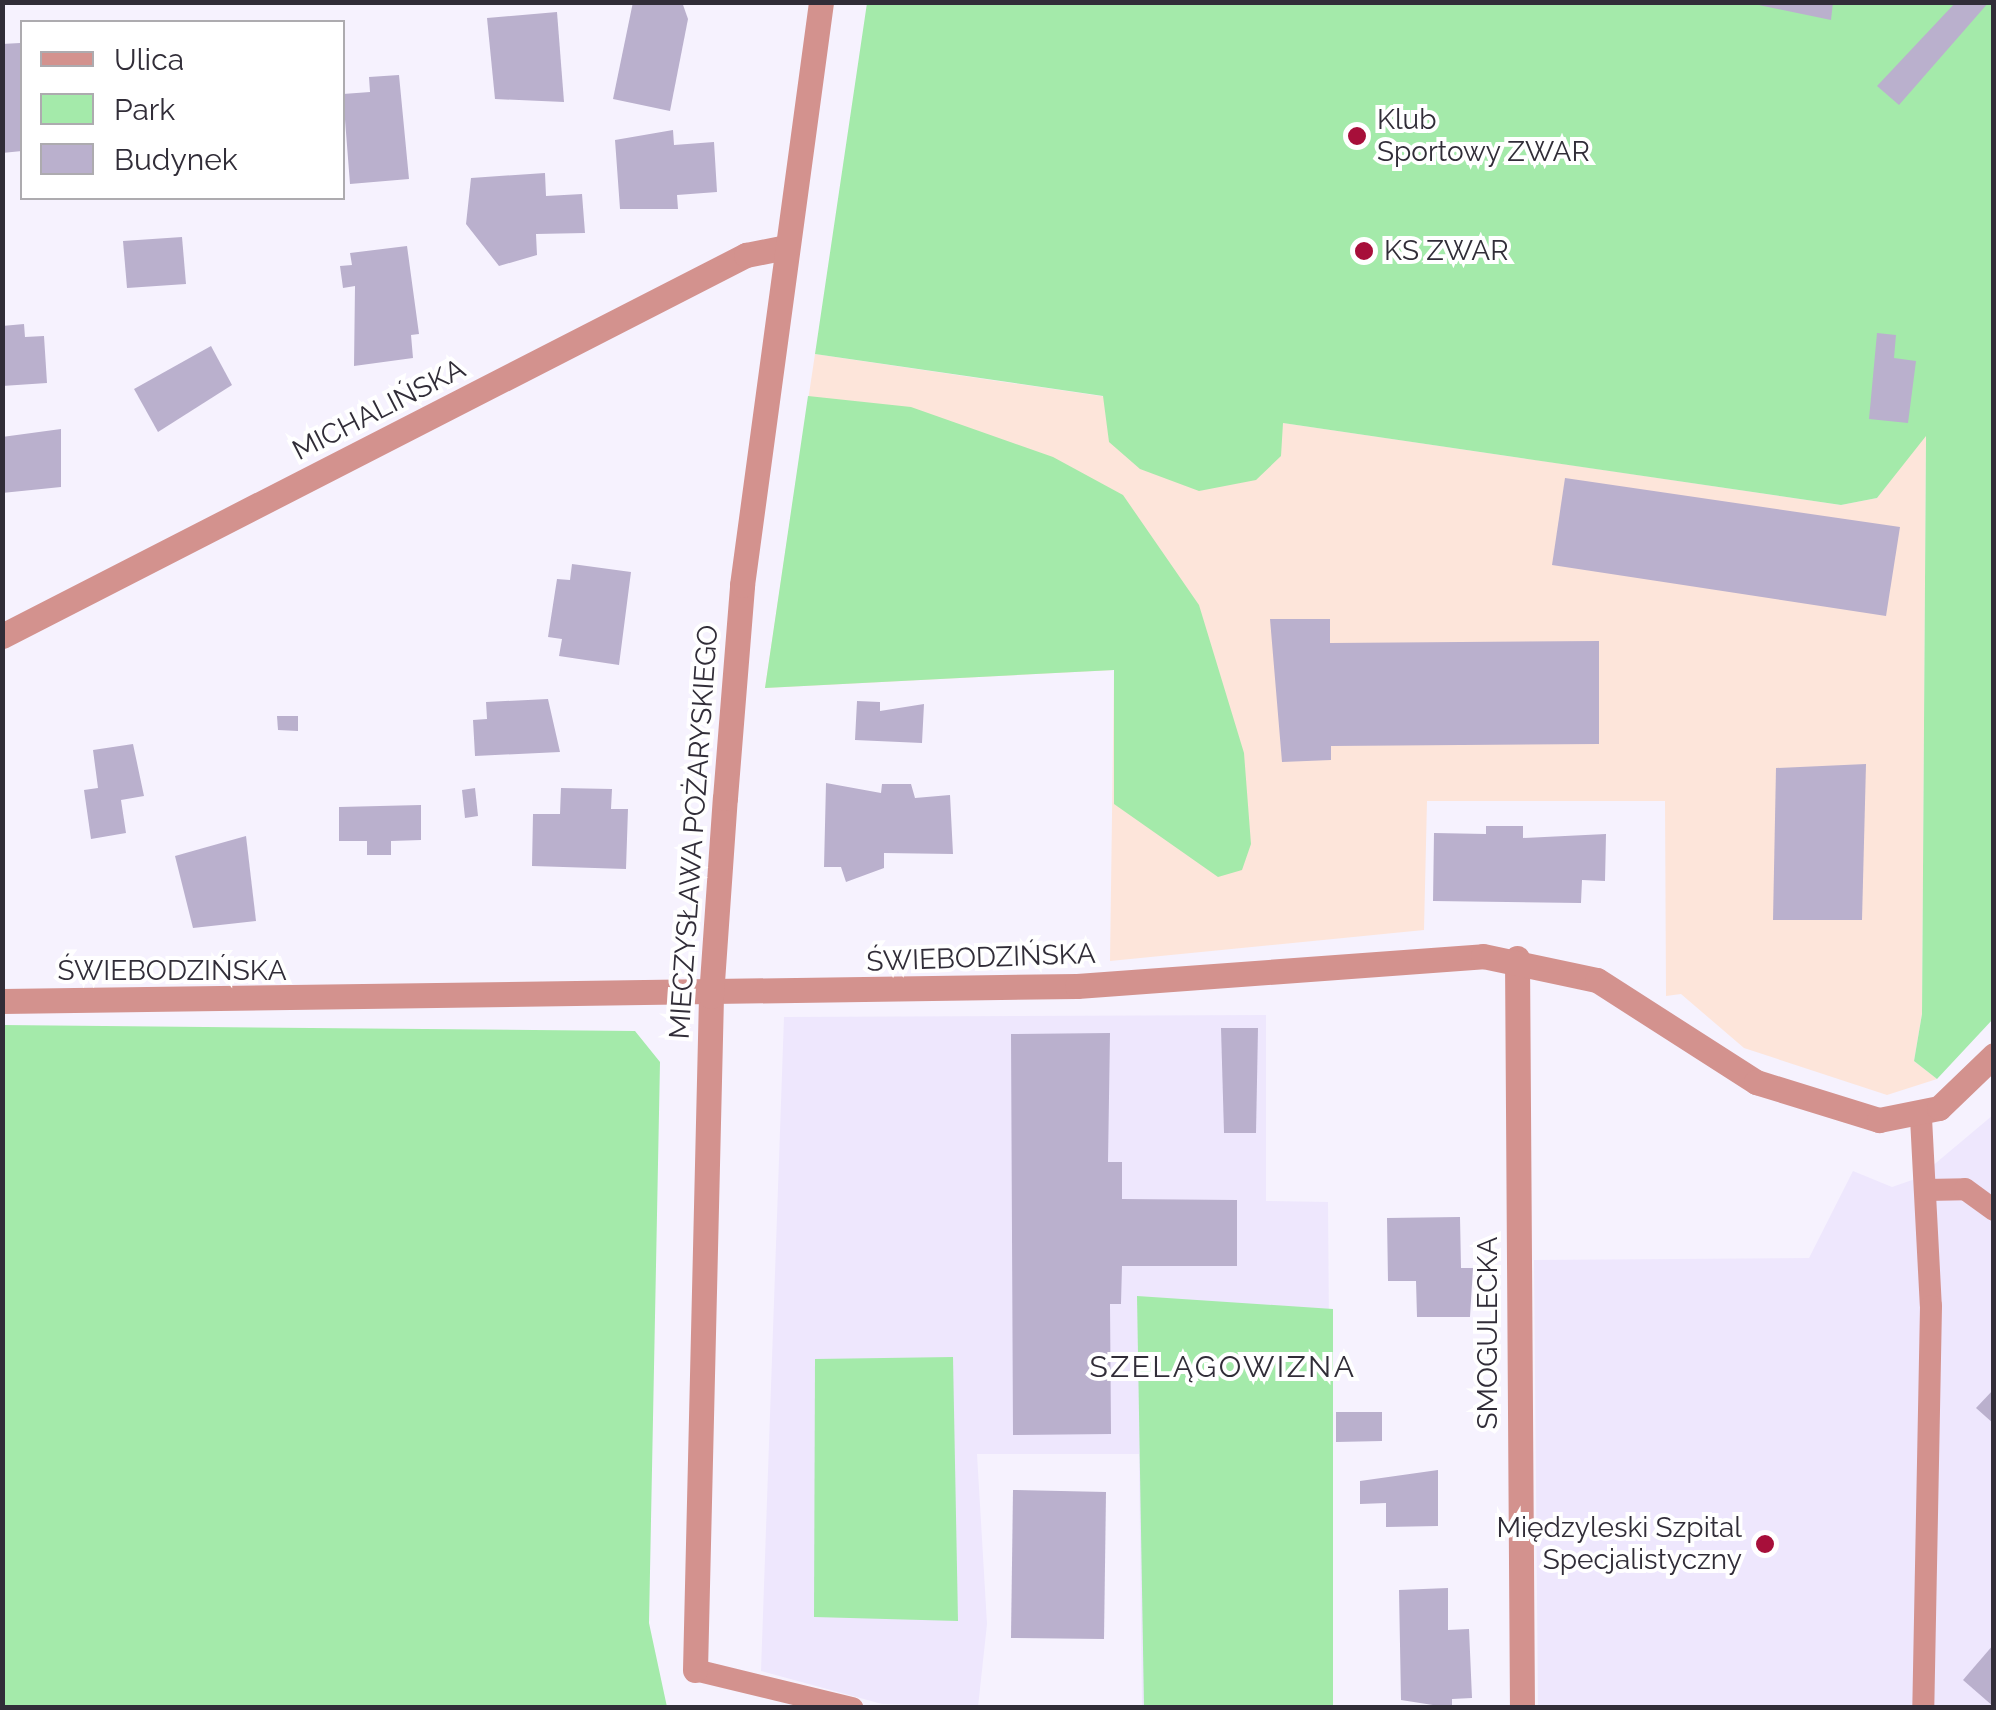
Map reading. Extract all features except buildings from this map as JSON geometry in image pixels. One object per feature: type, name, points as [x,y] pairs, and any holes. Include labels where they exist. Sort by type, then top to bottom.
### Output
[{"type":"street","name":"MIECZYSŁAWA POŻARYSKIEGO","points":[[694,1670],[711,996],[742,584],[820,2]]},
{"type":"street","name":"MICHALIŃSKA","points":[[2,636],[746,255],[786,247]]},
{"type":"street","name":"ŚWIEBODZIŃSKA","points":[[2,1001],[711,996],[1077,986],[1517,958],[1597,980],[1725,1066],[1794,1099],[1879,1120],[1921,1118]]},
{"type":"street","name":"SMOGULECKA","points":[[1517,958],[1522,1708]]},
{"type":"street","points":[[1921,1118],[1994,1055]]},
{"type":"lane","points":[[1921,1118],[1926,1190],[1923,1708]]},
{"type":"lane","points":[[1926,1190],[1965,1189],[1994,1210]]},
{"type":"lane","points":[[694,1670],[852,1708]]},
{"type":"shaded area","points":[[815,354],[1841,505],[1877,498],[1926,434],[1922,1014],[1914,1061],[1937,1079],[1887,1095],[1744,1048],[1681,994],[1666,996],[1665,801],[1427,801],[1424,930],[1110,961],[1114,670],[765,688]]},
{"type":"shaded area","points":[[1266,1015],[1266,1201],[1328,1202],[1332,1707],[1142,1707],[1139,1454],[977,1454],[987,1624],[978,1707],[882,1704],[761,1671],[784,1017]]},
{"type":"shaded area","name":"Międzyleski Szpital Specjalistyczny","points":[[1993,1115],[1993,1707],[1538,1707],[1534,1260],[1809,1258],[1853,1171],[1892,1187],[1918,1178]]},
{"type":"green space","name":"KS ZWAR","points":[[867,3],[1993,3],[1993,1019],[1937,1079],[1914,1061],[1922,1014],[1926,436],[1877,498],[1841,505],[1283,423],[1281,456],[1256,480],[1199,491],[1140,469],[1109,442],[1103,396],[815,354]]},
{"type":"green space","points":[[808,396],[911,407],[1053,457],[1123,495],[1199,605],[1244,753],[1251,844],[1242,870],[1218,877],[1114,804],[1114,670],[765,688]]},
{"type":"green space","points":[[3,1025],[635,1031],[660,1062],[649,1623],[667,1707],[3,1707]]},
{"type":"green space","points":[[1137,1296],[1333,1309],[1333,1707],[1144,1707]]},
{"type":"green space","points":[[953,1357],[958,1621],[814,1617],[815,1359]]},
{"type":"place","name":"Klub Sportowy ZWAR","points":[[1357,136]]},
{"type":"place","name":"KS ZWAR","points":[[1364,251]]},
{"type":"place","name":"Międzyleski Szpital Specjalistyczny","points":[[1765,1544]]},
{"type":"district","name":"SZELĄGOWIZNA","points":[[1223,1367]]}]
